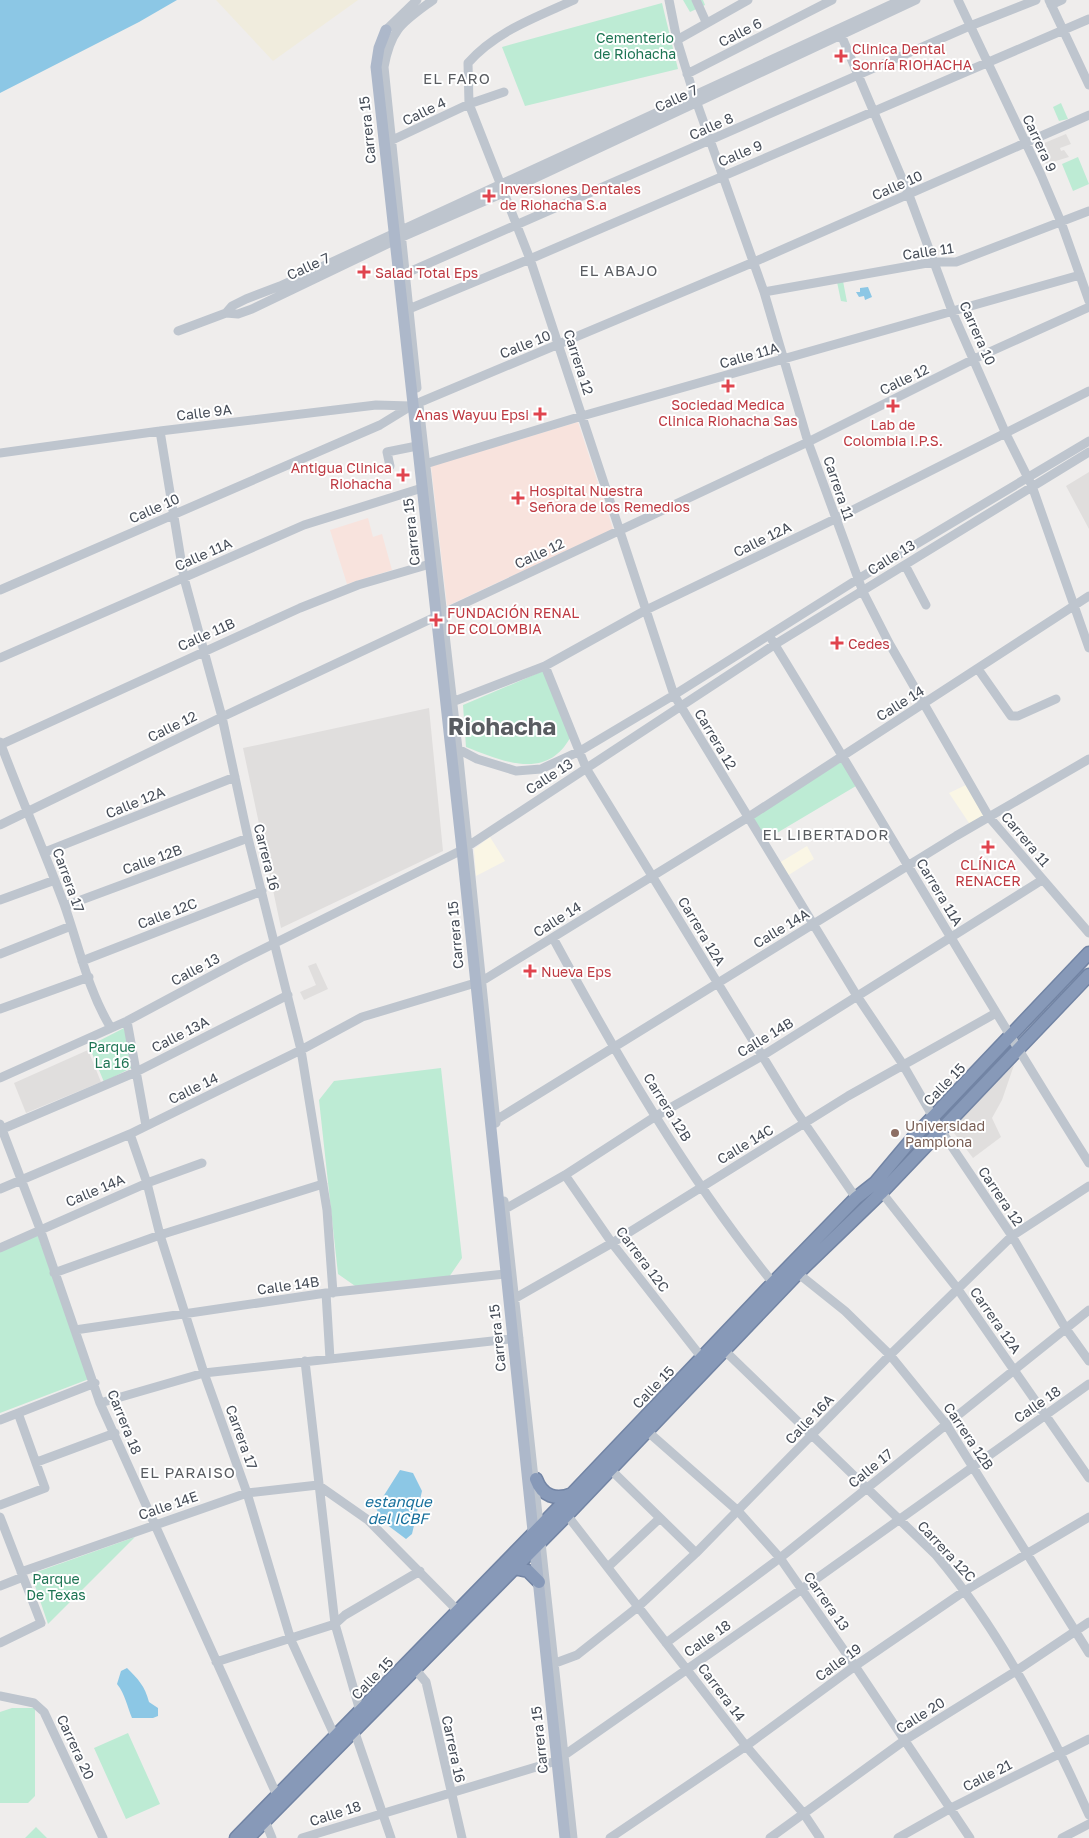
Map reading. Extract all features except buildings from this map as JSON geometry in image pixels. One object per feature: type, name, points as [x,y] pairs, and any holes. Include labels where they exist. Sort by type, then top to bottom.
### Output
[{"type":"highway","name":"Calle 15","points":[[236,1838],[279,1800],[337,1741],[360,1712],[458,1611],[537,1537],[567,1515],[725,1351],[856,1198],[878,1188],[933,1117],[1089,954]]},
{"type":"highway","name":"Calle 15","points":[[337,1741],[354,1730],[514,1568],[572,1494],[773,1283],[793,1270],[940,1129],[1089,975]]},
{"type":"highway","points":[[536,1479],[538,1486],[550,1496],[557,1498],[572,1494]]},
{"type":"highway","points":[[514,1568],[528,1572],[539,1582]]},
{"type":"highway","name":"Calle 15","points":[[248,1838],[265,1820],[279,1800]]},
{"type":"main road","name":"Carrera 15","points":[[389,32],[379,48],[376,67],[398,235],[415,404],[416,446],[423,465],[422,488],[430,564],[439,616],[464,848],[501,1210],[505,1274],[512,1300],[537,1537],[539,1582],[560,1758],[565,1838]]},
{"type":"street","points":[[389,32],[417,0]]},
{"type":"street","points":[[389,32],[433,0]]},
{"type":"street","name":"Carrera 12","points":[[574,0],[503,32],[468,63],[469,104],[501,190],[530,259],[674,695],[856,996],[902,1063],[940,1129],[1012,1236],[1066,1329],[1089,1361]]},
{"type":"street","name":"Carrera 11","points":[[669,0],[677,40],[687,74],[712,141],[721,176],[754,262],[808,442],[862,592],[888,643],[990,817],[1089,933]]},
{"type":"street","points":[[696,0],[706,22]]},
{"type":"street","points":[[677,40],[748,0]]},
{"type":"street","name":"Calle 6","points":[[687,74],[831,0]]},
{"type":"street","name":"Calle 7","points":[[840,33],[901,0]]},
{"type":"street","name":"Calle 7","points":[[178,331],[226,313],[238,314],[252,309],[282,289],[398,235],[501,190],[840,33],[916,0]]},
{"type":"street","name":"Carrera 9","points":[[958,0],[986,63],[1026,142],[1061,222],[1089,301]]},
{"type":"street","name":"Calle 8","points":[[401,275],[712,141],[970,26],[1036,0]]},
{"type":"street","points":[[1062,0],[1050,3],[1089,85]]},
{"type":"street","name":"Calle 9","points":[[405,310],[530,259],[1089,19]]},
{"type":"street","name":"Carrera 10","points":[[840,33],[875,111],[909,195],[952,311],[1006,434],[1031,482],[1076,605],[1089,648]]},
{"type":"street","name":"Calle 4","points":[[387,143],[469,104],[504,92]]},
{"type":"street","name":"Calle 10","points":[[0,590],[380,425],[415,404],[754,262],[1089,115]]},
{"type":"street","name":"Calle 11","points":[[764,292],[934,262],[956,262],[1089,211]]},
{"type":"street","name":"Calle 11A","points":[[423,465],[582,416],[1080,275]]},
{"type":"street","name":"Calle 12","points":[[0,825],[222,717],[808,442],[974,359],[1089,307]]},
{"type":"street","name":"Calle 12A","points":[[448,704],[545,666],[646,610],[835,519],[1089,391]]},
{"type":"street","points":[[415,404],[439,616]]},
{"type":"street","name":"Calle 9A","points":[[0,453],[160,431],[376,405],[415,404]]},
{"type":"street","points":[[376,405],[387,412],[386,418],[380,425]]},
{"type":"street","name":"Carrera 16","points":[[160,431],[172,515],[184,578],[222,717],[248,838],[302,1050],[323,1184],[329,1293],[330,1359]]},
{"type":"street","name":"Calle 13","points":[[0,1078],[127,1021],[464,848],[774,645],[905,565],[1031,482],[1089,441]]},
{"type":"street","points":[[390,466],[387,452],[416,446]]},
{"type":"street","name":"Calle 13","points":[[458,749],[477,759],[516,771],[540,769],[580,751],[674,695],[858,579],[1031,482],[1089,452]]},
{"type":"street","name":"Calle 11A","points":[[0,658],[304,525],[422,488]]},
{"type":"street","name":"Calle 11B","points":[[0,744],[204,650],[358,585],[430,564]]},
{"type":"street","points":[[905,565],[926,605]]},
{"type":"street","name":"Calle 14","points":[[0,1189],[130,1134],[376,1012],[478,982],[747,818],[1089,596]]},
{"type":"street","name":"Carrera 11A","points":[[768,634],[843,755],[1017,1050],[1089,1164]]},
{"type":"street","name":"Carrera 12A","points":[[545,666],[586,768],[804,1124],[856,1198]]},
{"type":"street","points":[[978,669],[1011,716],[1018,716],[1056,700]]},
{"type":"street","name":"Carrera 15","points":[[448,704],[458,749],[464,848]]},
{"type":"street","name":"Carrera 17","points":[[0,744],[45,852],[88,978],[111,1028]]},
{"type":"street","name":"Calle 14A","points":[[492,1121],[990,817],[1089,759]]},
{"type":"street","name":"Calle 12A","points":[[45,852],[235,778]]},
{"type":"street","name":"Calle 12B","points":[[64,906],[248,838]]},
{"type":"street","points":[[0,900],[55,880]]},
{"type":"street","name":"Calle 14B","points":[[501,1210],[565,1175],[656,1116],[762,1056],[1042,880]]},
{"type":"street","name":"Calle 12C","points":[[82,961],[262,891]]},
{"type":"street","points":[[0,954],[71,926]]},
{"type":"street","name":"Carrera 12B","points":[[553,938],[612,1047],[702,1187],[737,1238],[773,1283]]},
{"type":"street","points":[[0,1009],[88,978]]},
{"type":"street","name":"Calle 13A","points":[[1,1128],[136,1072],[288,995]]},
{"type":"street","name":"Calle 14C","points":[[512,1300],[612,1243],[902,1063],[996,1013]]},
{"type":"street","points":[[127,1021],[146,1126]]},
{"type":"street","name":"Carrera 18","points":[[1,1128],[40,1229],[54,1273],[95,1383],[100,1403],[279,1800]]},
{"type":"street","name":"Carrera 17","points":[[130,1134],[147,1183],[160,1235],[187,1313],[204,1373],[247,1494],[292,1640],[337,1741]]},
{"type":"street","name":"Calle 14A","points":[[0,1248],[147,1183],[202,1163]]},
{"type":"street","name":"Carrera 12C","points":[[565,1175],[612,1243],[702,1358]]},
{"type":"street","points":[[54,1273],[160,1235],[323,1184]]},
{"type":"street","name":"Calle 16A","points":[[550,1665],[577,1654],[639,1606],[738,1512],[890,1355],[1012,1236],[1089,1186]]},
{"type":"street","name":"Carrera 12A","points":[[878,1188],[957,1288],[1089,1478]]},
{"type":"street","name":"Carrera 15","points":[[501,1210],[512,1300]]},
{"type":"street","name":"Carrera 12B","points":[[793,1270],[846,1311],[890,1355],[946,1424],[1077,1630],[1089,1653]]},
{"type":"street","name":"Calle 14B","points":[[75,1330],[329,1293],[505,1274]]},
{"type":"street","name":"Calle 17","points":[[666,1643],[780,1558],[1089,1310]]},
{"type":"street","points":[[100,1403],[204,1373],[516,1339]]},
{"type":"street","name":"Carrera 15","points":[[516,1339],[536,1479],[537,1537],[550,1665]]},
{"type":"street","name":"Carrera 12C","points":[[725,1351],[814,1434],[898,1520],[936,1555],[966,1590],[1016,1671],[1061,1753],[1089,1815]]},
{"type":"street","points":[[305,1361],[334,1624],[360,1712]]},
{"type":"street","points":[[0,1420],[95,1383]]},
{"type":"street","name":"Calle 18","points":[[302,1838],[560,1758],[687,1668],[802,1590],[1089,1384]]},
{"type":"street","points":[[0,1505],[45,1488],[18,1413]]},
{"type":"street","name":"Carrera 13","points":[[647,1431],[738,1512],[780,1558],[970,1838]]},
{"type":"street","points":[[37,1462],[114,1434]]},
{"type":"street","points":[[610,1469],[696,1553]]},
{"type":"street","points":[[318,1484],[368,1520],[458,1611]]},
{"type":"street","name":"Calle 14E","points":[[0,1586],[22,1574],[153,1524],[247,1494],[318,1484]]},
{"type":"street","name":"Carrera 14","points":[[567,1515],[609,1566],[746,1746],[804,1814],[820,1838]]},
{"type":"street","points":[[0,1517],[2,1530],[41,1623],[0,1643]]},
{"type":"street","name":"Calle 19","points":[[610,1838],[746,1746],[855,1666],[966,1590],[1089,1517]]},
{"type":"street","points":[[609,1566],[660,1518]]},
{"type":"street","points":[[216,1662],[292,1640],[334,1624],[420,1571]]},
{"type":"street","name":"Calle 20","points":[[770,1838],[905,1740],[1016,1671],[1089,1622]]},
{"type":"street","name":"Carrera 16","points":[[415,1669],[426,1682],[462,1838]]},
{"type":"street","name":"Carrera 20","points":[[0,1696],[34,1703],[44,1712],[103,1838]]},
{"type":"street","points":[[354,1730],[384,1812],[391,1838]]},
{"type":"street","name":"Calle 21","points":[[898,1838],[951,1808],[1089,1739]]},
{"type":"street","name":"Carrera 15","points":[[560,1758],[573,1838]]},
{"type":"street","points":[[265,1820],[272,1838]]},
{"type":"street","points":[[1062,1838],[1089,1824]]},
{"type":"shaded area","points":[[1066,134],[1071,144],[1060,148],[1069,157],[1046,164],[1037,146]]},
{"type":"shaded area","name":"Hospital Nuestra Señora de los Remedios","points":[[578,422],[613,529],[447,606],[431,466]]},
{"type":"shaded area","points":[[1089,472],[1089,529],[1066,486]]},
{"type":"shaded area","points":[[368,518],[373,537],[382,534],[392,570],[347,584],[330,530]]},
{"type":"shaded area","points":[[429,708],[443,851],[281,928],[243,748]]},
{"type":"shaded area","points":[[968,784],[986,813],[971,826],[949,793]]},
{"type":"shaded area","points":[[490,837],[505,861],[476,876],[474,849]]},
{"type":"shaded area","points":[[807,846],[814,859],[787,876],[779,863]]},
{"type":"shaded area","points":[[316,963],[328,989],[304,1000],[300,992],[316,985],[308,966]]},
{"type":"shaded area","points":[[88,1050],[101,1082],[26,1113],[14,1083]]},
{"type":"shaded area","points":[[1014,1065],[1002,1100],[992,1118],[1001,1137],[973,1158],[951,1129]]},
{"type":"green space","points":[[683,0],[703,0],[705,5],[690,12]]},
{"type":"green space","name":"Cementerio de Riohacha","points":[[662,3],[678,69],[525,106],[502,47]]},
{"type":"green space","points":[[1061,103],[1068,119],[1059,121],[1053,107]]},
{"type":"green space","points":[[1078,157],[1089,184],[1073,191],[1062,164]]},
{"type":"green space","points":[[843,281],[847,302],[841,301],[837,282]]},
{"type":"green space","points":[[543,671],[570,738],[560,751],[549,760],[523,764],[494,758],[466,747],[463,705]]},
{"type":"green space","points":[[844,760],[856,786],[765,840],[751,819]]},
{"type":"green space","name":"Parque La 16","points":[[124,1028],[133,1067],[104,1082],[89,1046]]},
{"type":"green space","points":[[441,1068],[462,1258],[449,1277],[358,1288],[338,1274],[319,1100],[334,1081]]},
{"type":"green space","points":[[37,1233],[89,1379],[0,1413],[0,1250]]},
{"type":"green space","name":"Parque De Texas","points":[[135,1537],[48,1624],[31,1574]]},
{"type":"green space","points":[[12,1708],[35,1708],[35,1796],[28,1803],[0,1803],[0,1712]]},
{"type":"green space","points":[[128,1733],[160,1804],[126,1819],[94,1748]]},
{"type":"green space","points":[[36,1827],[47,1838],[25,1838]]},
{"type":"sand","points":[[216,0],[358,0],[273,61]]},
{"type":"water","points":[[0,0],[177,0],[139,22],[0,93]]},
{"type":"water","points":[[868,287],[872,297],[865,300],[864,296],[859,297],[856,292],[860,292],[860,288]]},
{"type":"water","name":"estanque del ICBF","points":[[400,1470],[413,1473],[422,1491],[412,1534],[406,1539],[382,1521],[376,1508]]},
{"type":"water","points":[[127,1668],[141,1683],[149,1702],[158,1708],[158,1716],[153,1718],[132,1718],[124,1696],[117,1684],[121,1671]]},
{"type":"place","name":"Clinica Dental Sonría RIOHACHA","points":[[841,56]]},
{"type":"place","name":"Inversiones Dentales de Riohacha S.a","points":[[489,196]]},
{"type":"place","name":"Salad Total Eps","points":[[364,272]]},
{"type":"place","name":"Sociedad Medica Clinica Riohacha Sas","points":[[728,386]]},
{"type":"place","name":"Lab de Colombia I.P.S.","points":[[893,406]]},
{"type":"place","name":"Anas Wayuu Epsi","points":[[540,414]]},
{"type":"place","name":"Antigua Clinica Riohacha","points":[[403,475]]},
{"type":"place","name":"Hospital Nuestra Señora de los Remedios","points":[[518,498]]},
{"type":"place","name":"FUNDACIÓN RENAL DE COLOMBIA","points":[[436,620]]},
{"type":"place","name":"Cedes","points":[[837,643]]},
{"type":"place","name":"CLÍNICA RENACER","points":[[988,847]]},
{"type":"place","name":"Nueva Eps","points":[[530,971]]},
{"type":"place","name":"Universidad Pamplona","points":[[895,1133]]},
{"type":"district","name":"EL FARO","points":[[457,78]]},
{"type":"district","name":"EL ABAJO","points":[[619,270]]},
{"type":"district","name":"Riohacha","points":[[502,725]]},
{"type":"district","name":"EL LIBERTADOR","points":[[826,834]]},
{"type":"district","name":"EL PARAISO","points":[[188,1472]]}]
